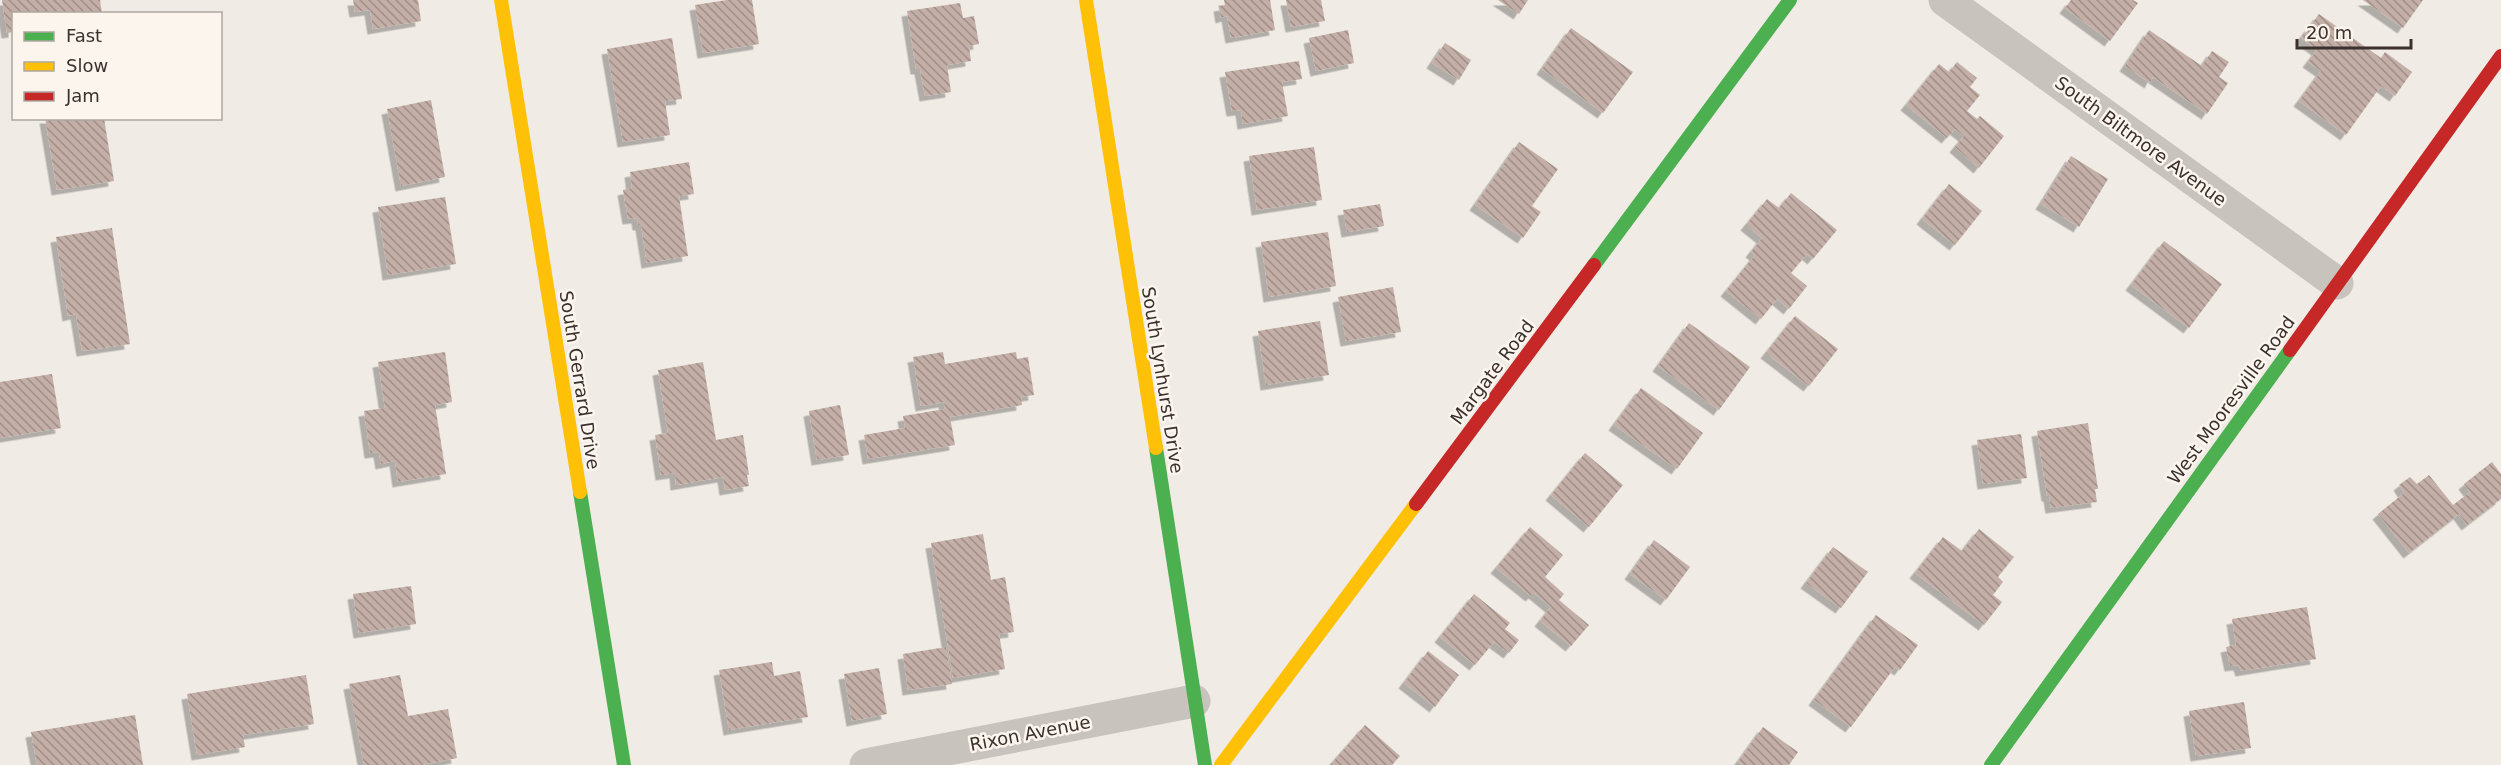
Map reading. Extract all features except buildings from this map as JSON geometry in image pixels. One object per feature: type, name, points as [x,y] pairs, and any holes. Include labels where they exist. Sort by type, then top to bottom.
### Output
[{"type":"street","name":"South Gerrard Drive","points":[[501,0],[624,765]]},
{"type":"street","name":"South Lynhurst Drive","points":[[1086,0],[1205,765]]},
{"type":"street","name":"Margate Road","points":[[1221,765],[1790,0]]},
{"type":"street","name":"South Biltmore Avenue","points":[[1945,0],[2337,283]]},
{"type":"street","name":"West Mooresville Road","points":[[1991,765],[2501,56]]},
{"type":"street","name":"Rixon Avenue","points":[[866,765],[1194,701]]},
{"type":"traffic: fast","points":[[1594,265],[1790,0]]},
{"type":"traffic: fast","points":[[1991,765],[2290,350]]},
{"type":"traffic: fast","points":[[1156,448],[1205,765]]},
{"type":"traffic: fast","points":[[580,492],[624,765]]},
{"type":"traffic: slow","points":[[501,0],[580,492]]},
{"type":"traffic: slow","points":[[1086,0],[1156,448]]},
{"type":"traffic: slow","points":[[1221,765],[1416,504]]},
{"type":"traffic: jam","points":[[2290,350],[2501,56]]},
{"type":"traffic: jam","points":[[1416,504],[1594,265]]}]
